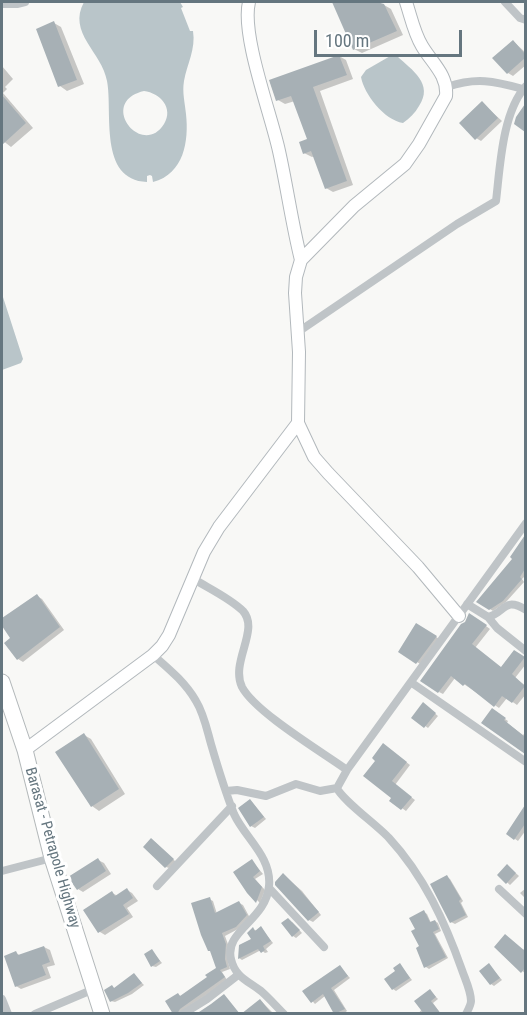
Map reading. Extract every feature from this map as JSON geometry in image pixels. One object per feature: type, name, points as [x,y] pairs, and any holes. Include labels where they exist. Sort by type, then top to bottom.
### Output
[{"type":"highway","name":"Barasat - Petrapole Highway","points":[[2,682],[25,750],[52,858],[102,1014]]},
{"type":"street","points":[[2,4],[25,2]]},
{"type":"street","points":[[249,2],[247,10],[251,44],[279,151],[301,260],[296,285],[298,423],[314,457],[418,567],[459,616]]},
{"type":"street","points":[[301,260],[354,206],[405,164],[443,103],[447,87],[444,77],[422,46],[406,2]]},
{"type":"street","points":[[505,2],[520,18],[525,20]]},
{"type":"street","points":[[298,332],[457,224],[496,201],[500,154],[512,113],[524,88],[500,82],[476,80],[447,87]]},
{"type":"street","points":[[25,750],[162,646],[169,635],[204,552],[229,513],[298,423]]},
{"type":"street","points":[[337,788],[347,770],[525,523]]},
{"type":"street","points":[[192,578],[232,603],[243,611],[247,618],[249,629],[239,667],[239,680],[243,689],[257,706],[347,770]]},
{"type":"street","points":[[467,604],[488,617],[497,628],[525,651]]},
{"type":"street","points":[[488,617],[496,614],[506,605],[513,604],[525,610]]},
{"type":"street","points":[[153,655],[178,677],[202,711],[226,791],[236,816],[266,862],[269,888],[265,902],[256,916],[233,939],[231,958],[238,975],[260,990],[284,1014]]},
{"type":"street","points":[[411,683],[525,762]]},
{"type":"street","points":[[226,791],[237,790],[266,796],[296,784],[320,791],[337,788]]},
{"type":"street","points":[[337,788],[344,798],[389,838],[412,865],[434,902],[455,950],[468,988],[471,1002],[466,1014]]},
{"type":"street","points":[[158,886],[232,806]]},
{"type":"street","points":[[2,871],[52,858]]},
{"type":"street","points":[[269,888],[324,947]]},
{"type":"street","points":[[499,889],[524,910]]},
{"type":"street","points":[[183,1014],[238,975]]},
{"type":"street","points":[[35,1014],[94,989]]},
{"type":"street","points":[[2,999],[8,1014]]},
{"type":"shaded area","points":[[84,2],[180,2],[183,7],[181,8],[190,31],[193,31],[194,38],[183,85],[187,124],[185,145],[178,164],[163,178],[153,182],[150,175],[147,176],[147,182],[131,178],[121,170],[114,157],[109,126],[107,81],[99,61],[82,33],[80,13]],"holes":[[[144,91],[150,92],[164,102],[167,118],[155,133],[145,135],[136,132],[128,125],[124,116],[124,106],[130,97]]]},
{"type":"shaded area","points":[[392,55],[397,56],[415,72],[423,84],[423,98],[417,109],[403,123],[382,112],[366,91],[361,77],[366,70]]},
{"type":"shaded area","points":[[2,294],[23,359],[21,363],[2,370]]},
{"type":"building","points":[[332,2],[384,4],[397,31],[353,50]]},
{"type":"building","points":[[54,21],[77,80],[58,87],[36,29]]},
{"type":"building","points":[[513,40],[525,54],[525,58],[507,74],[492,58]]},
{"type":"building","points":[[339,55],[347,75],[313,87],[347,181],[325,189],[311,151],[303,154],[299,142],[307,139],[291,96],[276,101],[269,80]]},
{"type":"building","points":[[2,95],[26,123],[2,145]]},
{"type":"building","points":[[482,101],[498,118],[475,140],[459,123]]},
{"type":"building","points":[[525,104],[525,132],[514,124]]},
{"type":"building","points":[[525,535],[525,569],[520,577],[522,579],[503,601],[489,610],[476,602],[512,559],[510,557]]},
{"type":"building","points":[[37,594],[60,627],[17,660],[4,643],[10,638],[2,626],[2,618]]},
{"type":"building","points":[[469,613],[487,625],[472,644],[501,667],[514,650],[525,657],[512,674],[525,686],[512,703],[502,696],[494,707],[451,676],[438,693],[420,681],[461,624],[465,622]]},
{"type":"building","points":[[416,623],[437,636],[416,664],[398,652]]},
{"type":"building","points":[[423,702],[436,713],[424,728],[411,718]]},
{"type":"building","points":[[492,708],[525,737],[525,754],[481,723]]},
{"type":"building","points":[[84,733],[119,789],[91,807],[55,752]]},
{"type":"building","points":[[383,743],[407,762],[392,781],[412,797],[401,810],[389,801],[391,798],[363,776],[375,761],[372,758]]},
{"type":"building","points":[[250,799],[264,817],[250,827],[238,808]]},
{"type":"building","points":[[525,805],[525,824],[514,840],[506,834]]},
{"type":"building","points":[[151,838],[174,859],[165,868],[143,847]]},
{"type":"building","points":[[98,858],[106,871],[77,890],[68,877]]},
{"type":"building","points":[[252,859],[260,871],[253,877],[262,887],[256,903],[233,872]]},
{"type":"building","points":[[507,864],[516,873],[506,884],[497,875]]},
{"type":"building","points":[[283,873],[319,912],[308,921],[275,885]]},
{"type":"building","points":[[447,875],[461,899],[459,901],[466,915],[450,923],[430,884]]},
{"type":"building","points":[[127,888],[133,898],[123,905],[129,914],[98,933],[83,910],[112,891],[115,896]]},
{"type":"building","points":[[210,897],[215,913],[239,901],[247,915],[236,927],[222,933],[226,944],[227,967],[220,970],[225,977],[180,1009],[177,1014],[173,1014],[165,1001],[178,993],[180,996],[216,968],[201,935],[191,903]]},
{"type":"building","points":[[424,910],[430,922],[435,920],[439,929],[433,932],[446,957],[424,968],[416,948],[419,946],[411,931],[415,929],[409,918]]},
{"type":"building","points":[[288,918],[300,930],[292,937],[281,923]]},
{"type":"building","points":[[261,926],[271,941],[263,946],[265,950],[261,953],[258,949],[238,959],[239,945],[251,939],[247,933],[253,927],[255,931]]},
{"type":"building","points":[[505,934],[525,951],[525,968],[521,973],[494,947]]},
{"type":"building","points":[[44,946],[50,962],[42,965],[46,975],[15,987],[4,956],[16,951],[18,955]]},
{"type":"building","points":[[152,949],[160,961],[151,967],[144,954]]},
{"type":"building","points":[[400,963],[410,978],[392,990],[384,979],[395,971],[393,968]]},
{"type":"building","points":[[489,963],[500,978],[490,985],[479,971]]},
{"type":"building","points":[[340,965],[348,976],[331,988],[345,1009],[334,1014],[323,994],[311,1003],[302,991]]},
{"type":"building","points":[[134,973],[142,983],[110,1002],[104,990],[112,985],[114,988]]},
{"type":"building","points":[[430,989],[436,997],[431,1001],[441,1014],[424,1014],[414,1001]]},
{"type":"building","points":[[224,994],[240,1014],[196,1014],[211,1004]]},
{"type":"building","points":[[260,999],[272,1014],[241,1014]]}]
